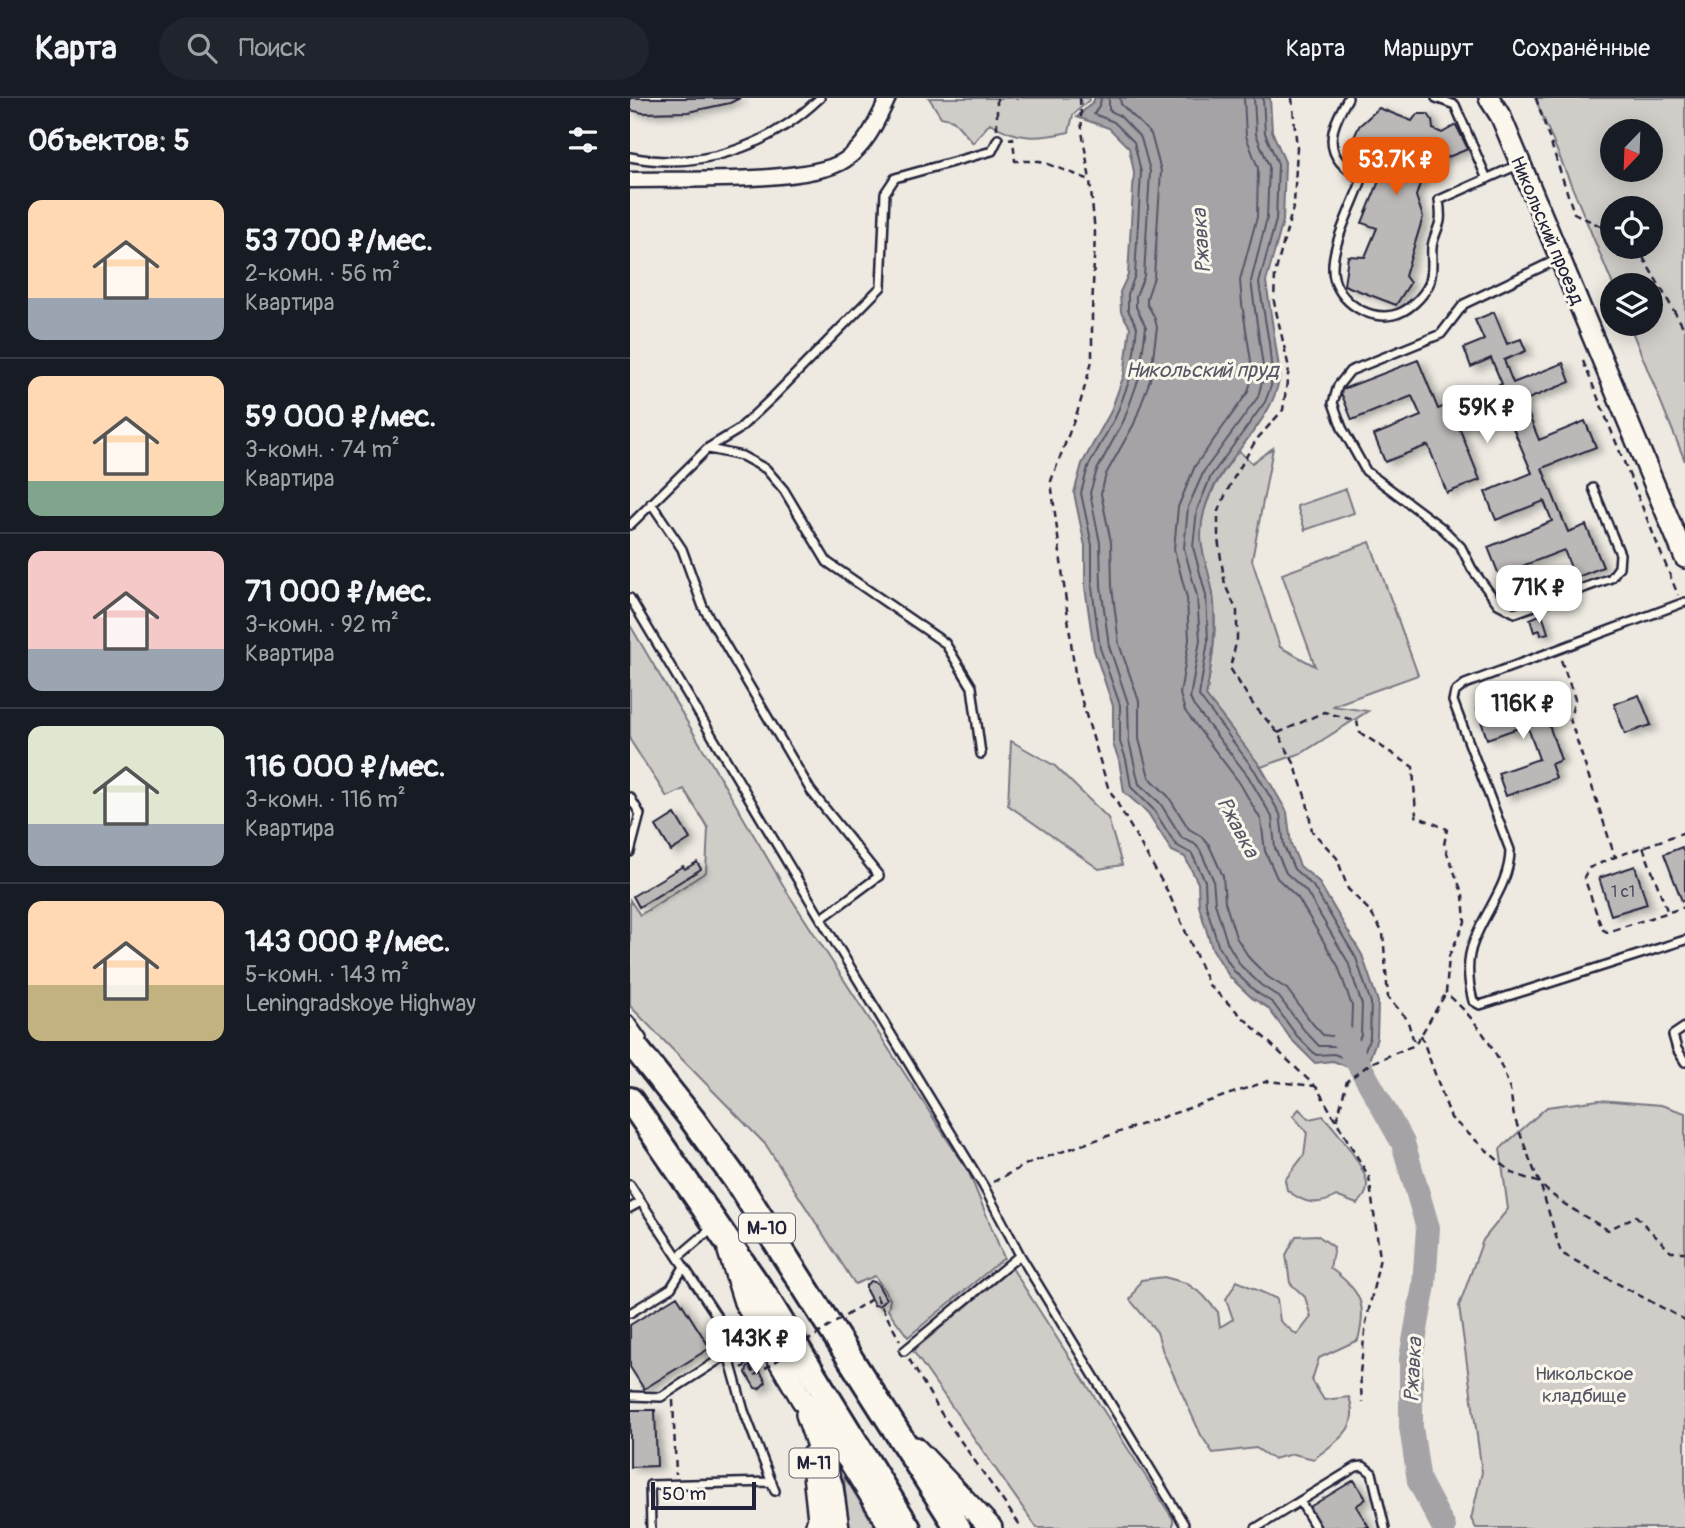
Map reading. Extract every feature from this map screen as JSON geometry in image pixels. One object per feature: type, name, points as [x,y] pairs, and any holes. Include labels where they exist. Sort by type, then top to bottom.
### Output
[{"type":"highway","name":"М-10","points":[[639,1044],[739,1184],[958,1528]]},
{"type":"highway","name":"М-10","points":[[630,1100],[765,1296],[908,1528]]},
{"type":"main road","name":"М-10","points":[[720,1232],[745,1302],[802,1399],[849,1460],[891,1528]]},
{"type":"main road","points":[[802,1399],[832,1487],[838,1528]]},
{"type":"main road","name":"М-11","points":[[802,1399],[814,1464],[818,1518],[816,1528]]},
{"type":"main road","points":[[892,1424],[991,1528]]},
{"type":"street","points":[[630,180],[755,178],[821,170],[845,160],[869,136],[888,98]]},
{"type":"street","name":"Никольский проезд","points":[[1489,98],[1501,117],[1685,558]]},
{"type":"lane","points":[[630,157],[677,162],[735,152],[794,122],[820,98]]},
{"type":"lane","points":[[1348,98],[1337,117],[1332,133],[1335,153],[1340,162],[1361,182],[1334,253],[1332,269],[1336,286],[1349,303],[1379,315],[1394,315],[1406,310],[1429,284],[1433,264],[1432,246],[1441,219],[1439,200],[1520,164]]},
{"type":"lane","points":[[1436,98],[1455,105],[1487,179]]},
{"type":"lane","points":[[630,525],[708,449],[738,430],[755,414],[881,287],[885,193],[895,178],[992,151],[998,139]]},
{"type":"lane","points":[[1560,259],[1464,304],[1441,334],[1350,371],[1338,386],[1333,403],[1342,428],[1366,471],[1442,528],[1461,547],[1472,569],[1498,604],[1515,613],[1611,578],[1619,567],[1620,554],[1593,488]]},
{"type":"lane","points":[[708,449],[742,456],[766,468],[785,490],[827,562],[945,643],[972,687],[981,754]]},
{"type":"lane","points":[[651,503],[682,549],[703,607],[811,791],[879,876],[821,919]]},
{"type":"lane","points":[[630,598],[984,1187],[1020,1255],[1184,1528]]},
{"type":"lane","points":[[1685,602],[1465,684],[1455,692],[1453,701],[1510,850],[1510,860],[1496,899],[1473,942],[1469,984],[1473,1001],[1480,1005],[1685,940]]},
{"type":"lane","points":[[630,797],[640,814],[630,852]]},
{"type":"lane","points":[[630,1021],[639,1044]]},
{"type":"lane","points":[[1685,1027],[1673,1035],[1685,1062]]},
{"type":"lane","points":[[662,1066],[692,1119]]},
{"type":"lane","points":[[630,1185],[718,1318],[744,1411],[775,1491]]},
{"type":"lane","points":[[630,1208],[641,1202]]},
{"type":"lane","points":[[678,1257],[720,1232]]},
{"type":"lane","points":[[904,1351],[1020,1255]]},
{"type":"lane","points":[[630,1313],[671,1288],[684,1267]]},
{"type":"lane","points":[[630,1396],[661,1397],[728,1354]]},
{"type":"lane","points":[[1256,1528],[1356,1467],[1363,1466],[1372,1473],[1385,1528]]},
{"type":"lane","points":[[651,1528],[650,1485],[772,1482]]},
{"type":"lane","points":[[1300,1501],[1316,1528]]},
{"type":"path","points":[[997,98],[998,139],[1013,138],[1016,161],[1040,161],[1090,180]]},
{"type":"path","points":[[1080,98],[1096,233],[1092,313],[1093,361],[1051,481],[1076,682],[1108,787],[1169,894],[1209,985],[1315,1086],[1369,1177],[1380,1258],[1366,1323],[1360,1373],[1362,1402]]},
{"type":"path","points":[[1292,98],[1297,148],[1294,204],[1275,274],[1274,302],[1289,368],[1283,410],[1256,440],[1232,481],[1219,511],[1218,539],[1225,585],[1237,611],[1237,639],[1230,668],[1252,703],[1278,733],[1294,763],[1307,802],[1312,831],[1337,858],[1348,889],[1369,910],[1383,933],[1388,997],[1407,1019],[1415,1045]]},
{"type":"path","points":[[1536,98],[1574,213],[1600,226]]},
{"type":"path","points":[[1644,259],[1685,330]]},
{"type":"path","points":[[1557,649],[1575,699],[1570,719],[1615,857]]},
{"type":"path","points":[[1685,832],[1590,868],[1584,877],[1602,929],[1607,932],[1685,907]]},
{"type":"path","points":[[1643,846],[1668,913]]},
{"type":"path","points":[[1336,1121],[1347,1081],[1353,1074],[1371,1063],[1415,1045],[1446,993]]},
{"type":"path","points":[[1421,1035],[1451,1118],[1512,1173],[1540,1183],[1561,1253],[1685,1320]]},
{"type":"path","points":[[984,1187],[1028,1163],[1268,1081],[1315,1086]]},
{"type":"path","points":[[750,1365],[755,1375],[876,1296],[904,1351],[941,1413],[1022,1528]]},
{"type":"path","points":[[673,1390],[676,1485]]},
{"type":"green space","points":[[929,98],[1090,99],[1073,115],[1069,132],[1047,136],[1019,135],[990,123],[973,143],[953,120],[941,117]]},
{"type":"green space","points":[[1535,98],[1685,98],[1685,461],[1634,336],[1663,336],[1663,273],[1608,273],[1602,259],[1663,259],[1663,196],[1600,196],[1600,254]]},
{"type":"green space","points":[[1273,448],[1252,560],[1280,647],[1315,666],[1282,574],[1370,542],[1418,675],[1332,706],[1368,711],[1302,753],[1261,767],[1206,696],[1215,620],[1212,588],[1200,548],[1199,535],[1210,496],[1238,450],[1252,463]]},
{"type":"green space","points":[[1346,489],[1354,513],[1305,530],[1297,506]]},
{"type":"green space","points":[[630,625],[789,895],[969,1173],[1004,1258],[908,1337],[888,1310],[890,1299],[875,1276],[855,1284],[766,1145],[630,1006],[630,900],[640,915],[706,872],[708,828],[684,789],[667,797],[630,740]]},
{"type":"green space","points":[[1011,741],[1055,766],[1108,818],[1122,865],[1099,869],[1008,805]]},
{"type":"green space","name":"Никольское кладбище","points":[[1599,1100],[1661,1105],[1685,1113],[1685,1528],[1476,1528],[1471,1519],[1482,1472],[1459,1306],[1483,1240],[1508,1209],[1500,1149],[1547,1107]]},
{"type":"green space","points":[[1299,1109],[1309,1119],[1323,1116],[1357,1160],[1367,1186],[1364,1196],[1357,1204],[1336,1196],[1323,1202],[1311,1202],[1287,1190],[1285,1180],[1304,1155],[1307,1132],[1293,1116]]},
{"type":"green space","points":[[1317,1235],[1334,1247],[1330,1268],[1355,1291],[1361,1307],[1358,1340],[1319,1358],[1312,1380],[1324,1400],[1349,1397],[1352,1418],[1349,1426],[1338,1440],[1314,1459],[1293,1454],[1273,1459],[1256,1448],[1213,1453],[1201,1435],[1163,1352],[1157,1332],[1130,1300],[1141,1280],[1164,1277],[1186,1283],[1203,1295],[1218,1312],[1220,1327],[1233,1319],[1226,1299],[1237,1281],[1277,1299],[1280,1321],[1297,1335],[1311,1317],[1305,1297],[1290,1283],[1286,1255],[1296,1236]]},
{"type":"green space","points":[[1012,1268],[1173,1519],[1173,1528],[1037,1528],[913,1351]]},
{"type":"green space","points":[[844,1476],[876,1528],[848,1528]]},
{"type":"water","name":"Никольский пруд","points":[[1094,98],[1270,98],[1272,131],[1285,162],[1283,221],[1266,282],[1280,374],[1276,393],[1267,410],[1221,476],[1204,512],[1201,535],[1213,595],[1214,621],[1206,696],[1261,767],[1287,812],[1291,844],[1300,866],[1318,881],[1362,955],[1378,1002],[1377,1038],[1368,1063],[1353,1069],[1333,1061],[1315,1063],[1292,1040],[1268,1008],[1252,998],[1229,976],[1212,948],[1199,906],[1198,883],[1185,857],[1172,851],[1148,813],[1124,792],[1119,760],[1113,744],[1113,706],[1094,650],[1085,587],[1085,546],[1074,493],[1082,464],[1110,413],[1124,375],[1130,327],[1121,312],[1120,292],[1128,275],[1134,172],[1129,148],[1109,128],[1077,117]]},
{"type":"building","points":[[630,98],[740,98],[730,103],[688,112],[643,113],[630,110]]},
{"type":"building","points":[[1379,108],[1412,121],[1417,114],[1428,114],[1433,129],[1442,133],[1456,125],[1468,149],[1426,166],[1416,196],[1423,217],[1405,276],[1410,283],[1396,305],[1344,285],[1348,256],[1365,257],[1377,228],[1362,223],[1385,166],[1348,151],[1359,126]]},
{"type":"building","points":[[1494,312],[1507,344],[1521,339],[1526,351],[1504,360],[1513,383],[1563,363],[1570,382],[1523,401],[1539,440],[1585,421],[1596,447],[1542,468],[1568,532],[1586,525],[1603,567],[1575,578],[1564,550],[1499,575],[1488,547],[1552,521],[1544,501],[1496,520],[1485,492],[1532,473],[1505,409],[1459,427],[1480,480],[1447,493],[1428,445],[1385,462],[1374,435],[1421,416],[1412,396],[1352,420],[1340,390],[1418,360],[1438,409],[1502,384],[1491,358],[1471,367],[1464,348],[1484,340],[1475,320]]},
{"type":"building","points":[[1542,614],[1548,633],[1541,635],[1540,630],[1534,632],[1530,619]]},
{"type":"building","points":[[1516,695],[1520,705],[1540,699],[1561,760],[1551,764],[1556,778],[1506,796],[1498,773],[1539,759],[1527,725],[1487,739],[1477,709]]},
{"type":"building","points":[[1639,695],[1651,725],[1625,734],[1614,704]]},
{"type":"building","points":[[675,814],[690,839],[671,851],[656,826]]},
{"type":"building","points":[[1682,847],[1685,856],[1685,900],[1682,901],[1664,854]]},
{"type":"building","points":[[697,862],[701,869],[639,907],[633,896],[683,866],[685,869]]},
{"type":"building","points":[[1635,866],[1647,904],[1611,915],[1599,878]]},
{"type":"building","points":[[871,1281],[877,1283],[886,1299],[879,1306],[874,1305],[866,1290],[866,1285]]},
{"type":"building","points":[[677,1296],[710,1348],[644,1389],[630,1367],[630,1325]]},
{"type":"building","points":[[752,1364],[757,1366],[766,1382],[759,1389],[755,1388],[746,1373]]},
{"type":"building","points":[[630,1410],[655,1410],[657,1466],[630,1467]]},
{"type":"building","points":[[1354,1480],[1366,1499],[1356,1506],[1369,1527],[1321,1528],[1308,1508]]},
{"type":"waterway","name":"Ржавка","points":[[1344,1038],[1403,1143],[1428,1228],[1424,1285],[1411,1358],[1411,1427],[1419,1481],[1444,1528]]}]
